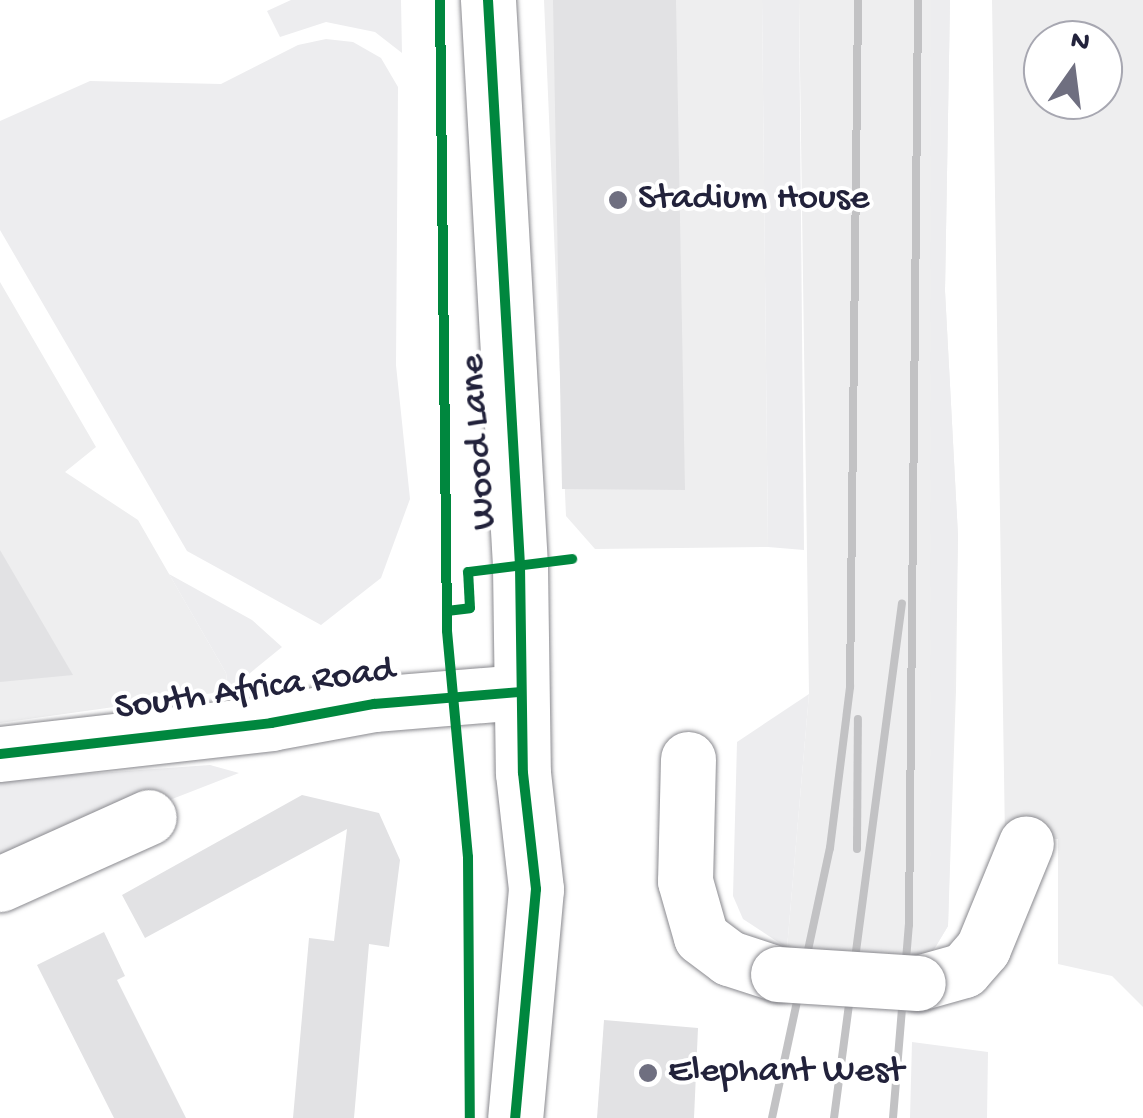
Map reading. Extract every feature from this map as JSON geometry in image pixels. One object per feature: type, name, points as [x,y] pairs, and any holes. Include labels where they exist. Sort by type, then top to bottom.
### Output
[{"type":"street","name":"Wood Lane","points":[[488,0],[520,566],[519,692],[536,919],[515,1118]]},
{"type":"street","name":"South Africa Road","points":[[0,754],[374,704],[519,692]]},
{"type":"street","points":[[688,759],[685,882],[701,937],[729,958],[778,974],[918,982],[964,970],[984,948],[1026,843]]},
{"type":"street","points":[[0,884],[148,817]]},
{"type":"shaded area","points":[[291,0],[401,0],[402,53],[375,32],[326,22],[280,37],[267,11]]},
{"type":"shaded area","points":[[544,0],[762,0],[768,547],[595,549],[566,516]]},
{"type":"shaded area","points":[[762,0],[799,0],[804,550],[768,547]]},
{"type":"shaded area","points":[[799,0],[950,0],[945,291],[958,536],[956,691],[948,926],[930,956],[787,948],[809,694]]},
{"type":"shaded area","points":[[931,0],[950,0],[945,291],[958,536],[948,926],[930,956]]},
{"type":"shaded area","points":[[992,0],[1143,0],[1143,1007],[1112,976],[1058,964],[1058,839],[1005,839]]},
{"type":"shaded area","points":[[326,39],[353,42],[381,58],[398,87],[396,365],[410,499],[381,578],[321,625],[187,551],[0,230],[0,121],[90,81],[221,84],[298,45]]},
{"type":"shaded area","points":[[0,282],[96,447],[65,472],[138,520],[226,673],[228,691],[0,723]]},
{"type":"shaded area","points":[[169,574],[252,620],[282,647],[228,691],[226,673]]},
{"type":"shaded area","points":[[809,694],[787,948],[743,919],[733,896],[737,742]]},
{"type":"shaded area","points":[[210,765],[239,773],[0,866],[0,780]]},
{"type":"shaded area","points":[[912,1042],[988,1052],[987,1118],[910,1118]]},
{"type":"building","name":"Stadium House","points":[[553,0],[676,0],[685,490],[562,489]]},
{"type":"building","points":[[0,550],[73,675],[0,682]]},
{"type":"building","points":[[302,795],[379,813],[400,860],[389,947],[369,944],[354,1118],[293,1118],[309,938],[334,941],[347,829],[145,938],[122,895]]},
{"type":"building","points":[[104,932],[125,976],[117,980],[186,1118],[114,1118],[37,965]]},
{"type":"building","name":"Elephant West","points":[[604,1020],[698,1028],[694,1118],[597,1118]]},
{"type":"railway","points":[[772,1118],[830,848],[850,687],[858,0]]},
{"type":"railway","points":[[893,1118],[909,925],[918,0]]},
{"type":"railway","points":[[834,1118],[902,603]]},
{"type":"railway","points":[[857,849],[858,719]]},
{"type":"cycle path","points":[[440,0],[447,631],[468,857],[470,1118]]},
{"type":"cycle path","points":[[488,0],[520,566],[523,773],[536,889],[515,1118]]},
{"type":"cycle path","points":[[447,611],[470,608],[468,572],[572,559]]},
{"type":"cycle path","points":[[0,754],[271,723],[374,704],[519,692]]},
{"type":"place","name":"Stadium House","points":[[618,200]]},
{"type":"place","name":"Elephant West","points":[[648,1073]]}]
